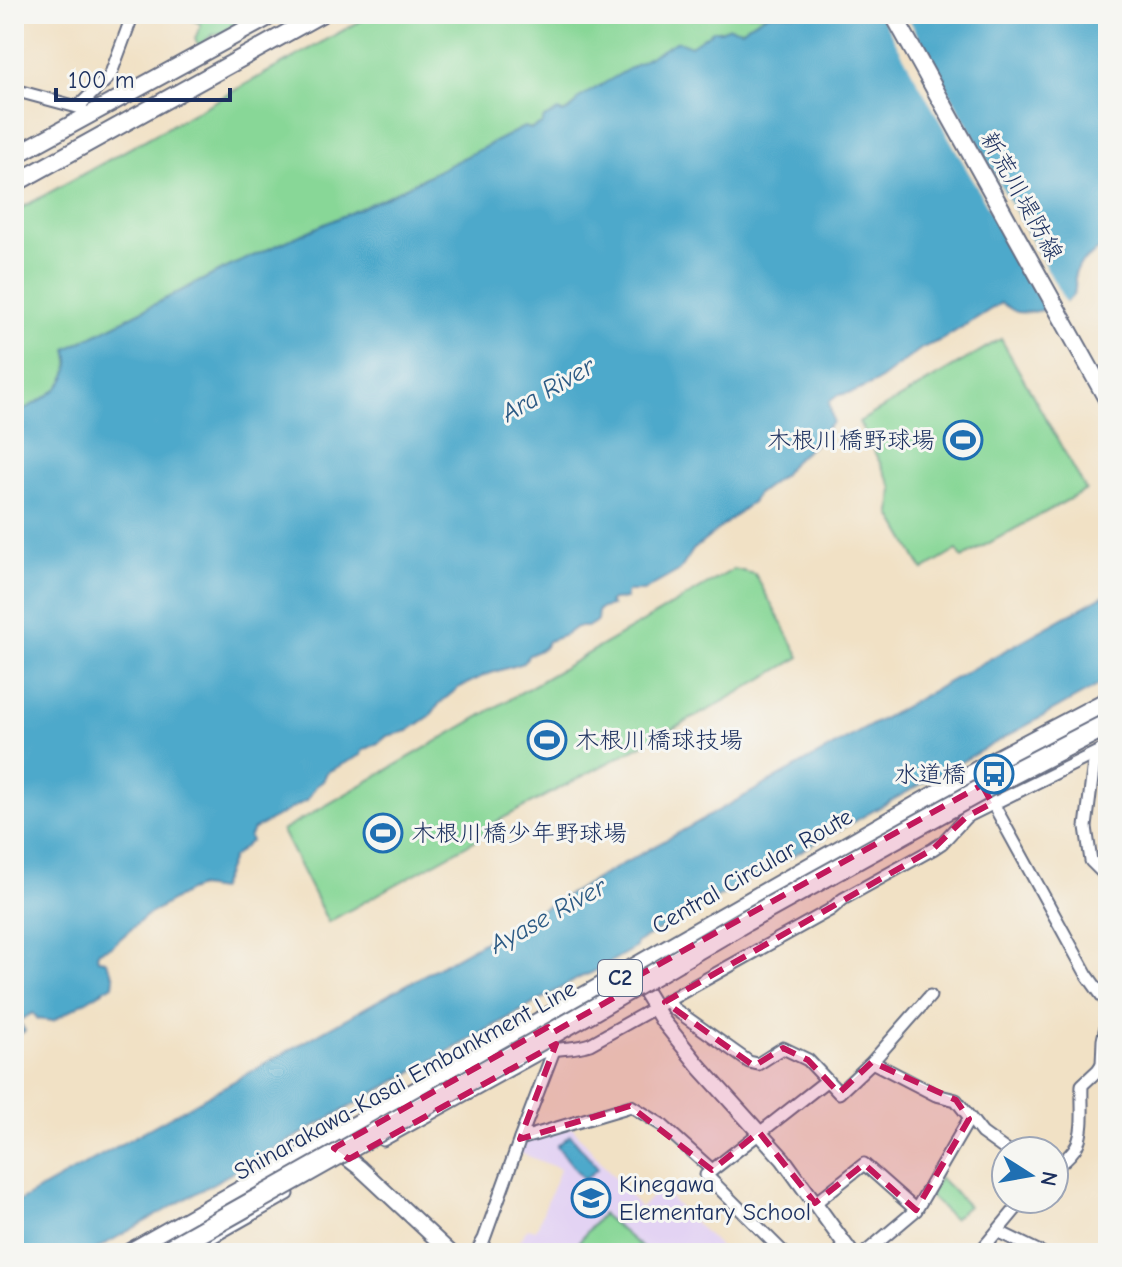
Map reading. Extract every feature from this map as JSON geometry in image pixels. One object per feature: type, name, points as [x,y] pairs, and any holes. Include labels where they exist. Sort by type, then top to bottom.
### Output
[{"type":"highway","name":"Central Circular Route","points":[[132,1253],[1000,759],[1108,702]]},
{"type":"highway","name":"Central Circular Route","points":[[163,1253],[745,921],[1102,728]]},
{"type":"main road","points":[[14,156],[83,112],[274,14]]},
{"type":"main road","points":[[14,184],[321,14]]},
{"type":"main road","name":"新荒川堤防線","points":[[893,14],[1108,401]]},
{"type":"main road","points":[[1102,728],[1108,717]]},
{"type":"main road","name":"Shinarakawa-Kasai Embankment Line","points":[[147,1253],[636,977],[988,791]]},
{"type":"street","points":[[83,112],[80,105],[110,76],[133,14]]},
{"type":"street","points":[[14,90],[83,112]]},
{"type":"street","points":[[184,1253],[540,1053],[576,1049],[590,1044],[830,910],[855,892],[942,843],[988,791],[1108,747]]},
{"type":"street","points":[[1095,754],[1086,827],[1091,861],[1108,878]]},
{"type":"street","points":[[988,791],[1087,975],[1108,1004]]},
{"type":"street","points":[[636,977],[654,1008],[699,1066],[783,1159],[851,1253]]},
{"type":"street","points":[[668,1000],[673,1008],[749,1062],[758,1064],[783,1048],[808,1060],[839,1093],[872,1062],[930,996]]},
{"type":"street","points":[[1070,1156],[1080,1133],[1082,1085],[1105,1064],[1103,1040],[1108,1017]]},
{"type":"street","points":[[476,1253],[484,1239],[520,1139],[559,1050],[548,1027]]},
{"type":"street","points":[[872,1062],[936,1095],[956,1100],[969,1119],[990,1139]]},
{"type":"street","points":[[784,1253],[706,1175],[826,1081]]},
{"type":"street","points":[[520,1139],[631,1106],[662,1125],[712,1170]]},
{"type":"street","points":[[865,1253],[916,1210],[969,1119]]},
{"type":"street","points":[[334,1148],[451,1253]]},
{"type":"street","points":[[815,1203],[864,1164],[916,1210]]},
{"type":"street","points":[[979,1253],[1012,1215]]},
{"type":"street","points":[[999,1232],[1042,1253]]},
{"type":"highlighted area","points":[[982,785],[992,803],[966,817],[933,849],[665,1002],[754,1066],[783,1048],[808,1060],[839,1093],[872,1062],[956,1100],[969,1119],[916,1210],[864,1164],[815,1203],[759,1132],[712,1170],[630,1106],[520,1139],[556,1044],[349,1159],[334,1148],[548,1027],[552,1033],[640,983],[636,977]]},
{"type":"shaded area","name":"Kinegawa Elementary School","points":[[572,1127],[640,1208],[660,1188],[726,1253],[521,1253],[513,1248],[528,1228],[536,1230],[560,1169],[518,1152],[522,1141]]},
{"type":"green space","points":[[182,14],[255,14],[224,32],[212,35],[199,46],[195,39],[201,24]]},
{"type":"green space","points":[[373,14],[769,14],[742,30],[724,29],[712,33],[537,126],[524,127],[390,195],[224,269],[67,349],[69,362],[62,383],[46,397],[14,415],[14,212]]},
{"type":"green space","name":"木根川橋野球場","points":[[1001,339],[1086,490],[962,558],[957,550],[923,570],[891,514],[893,488],[859,422]]},
{"type":"green space","points":[[734,569],[755,574],[800,657],[708,710],[488,826],[476,840],[328,922],[282,831]]},
{"type":"green space","points":[[940,1178],[968,1206],[953,1219],[929,1195]]},
{"type":"green space","points":[[602,1214],[648,1253],[569,1253]]},
{"type":"water","name":"Ara River","points":[[769,14],[1108,14],[1108,249],[1101,248],[1079,266],[1075,274],[1074,293],[1065,302],[1039,311],[1023,312],[1001,303],[941,340],[922,348],[875,383],[838,395],[829,402],[833,422],[824,430],[823,437],[794,461],[783,475],[693,550],[680,570],[643,591],[629,591],[626,599],[612,600],[609,603],[612,606],[598,610],[597,621],[548,641],[544,648],[529,655],[523,663],[485,675],[458,688],[430,716],[408,731],[387,736],[362,751],[361,755],[327,772],[307,800],[253,830],[249,837],[251,841],[232,858],[219,890],[199,887],[188,891],[146,916],[112,946],[99,951],[98,959],[105,960],[114,977],[113,985],[53,1021],[38,1019],[33,1013],[19,1021],[25,1031],[14,1037],[14,415],[45,397],[62,382],[69,362],[67,349],[224,269],[390,195],[524,127],[531,129],[542,124],[544,118],[558,111],[568,111],[579,98],[677,41],[691,46],[713,31],[729,27],[742,30]]},
{"type":"water","name":"Ayase River","points":[[1108,593],[1108,680],[89,1253],[14,1253],[14,1204]]},
{"type":"water","points":[[570,1135],[598,1168],[584,1180],[557,1146]]},
{"type":"pier","points":[[880,14],[906,14],[1067,305],[1047,313]]},
{"type":"place","name":"木根川橋野球場","points":[[963,440]]},
{"type":"place","name":"木根川橋球技場","points":[[547,740]]},
{"type":"place","name":"水道橋","points":[[994,774]]},
{"type":"place","name":"木根川橋少年野球場","points":[[383,833]]},
{"type":"place","name":"Kinegawa Elementary School","points":[[591,1198]]}]
